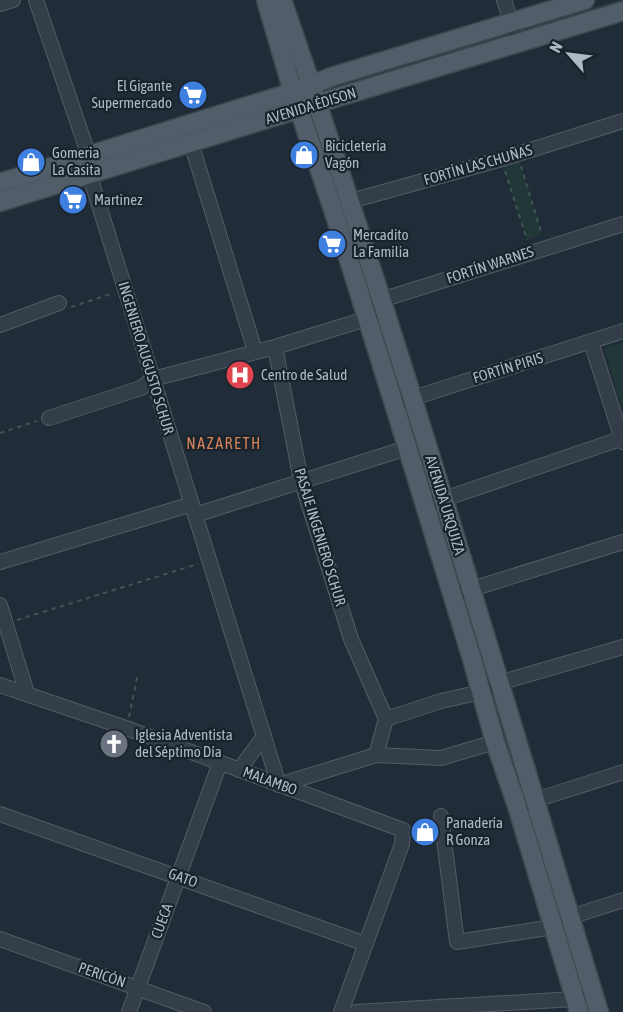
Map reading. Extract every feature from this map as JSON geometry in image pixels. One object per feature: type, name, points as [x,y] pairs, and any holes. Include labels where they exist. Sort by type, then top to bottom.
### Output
[{"type":"main road","name":"AVENIDA URQUIZA","points":[[266,0],[394,404],[453,595],[495,742],[577,1005]]},
{"type":"main road","name":"AVENIDA URQUIZA","points":[[282,0],[350,200],[413,397],[599,1012]]},
{"type":"main road","name":"AVENIDA ÉDISON","points":[[296,100],[311,84],[585,0]]},
{"type":"main road","name":"AVENIDA ÉDISON","points":[[0,202],[89,165],[296,100],[318,104],[623,11]]},
{"type":"main road","name":"AVENIDA ÉDISON","points":[[0,183],[89,165]]},
{"type":"street","points":[[0,4],[13,0]]},
{"type":"street","name":"INGENIERO AUGUSTO SCHUR","points":[[36,0],[279,784]]},
{"type":"street","points":[[504,0],[518,44]]},
{"type":"street","name":"FORTÍN LAS CHUÑAS","points":[[332,206],[517,155],[623,121]]},
{"type":"street","points":[[188,134],[255,351]]},
{"type":"street","name":"FORTÍN WARNES","points":[[381,300],[623,224]]},
{"type":"street","points":[[49,418],[141,388],[153,379],[275,347],[366,319],[381,300]]},
{"type":"street","points":[[0,325],[59,303]]},
{"type":"street","name":"FORTÍN PIRIS","points":[[394,404],[623,331]]},
{"type":"street","points":[[424,504],[444,500],[623,439],[591,342]]},
{"type":"street","name":"PASAJE INGENIERO SCHUR","points":[[275,347],[301,480],[351,639],[386,719]]},
{"type":"street","points":[[0,562],[301,480],[407,448]]},
{"type":"street","points":[[453,595],[623,542]]},
{"type":"street","points":[[0,605],[27,693]]},
{"type":"street","points":[[376,755],[386,719],[441,701],[481,692],[499,683],[623,646]]},
{"type":"street","name":"MALAMBO","points":[[0,685],[126,728],[403,830],[402,844],[366,944]]},
{"type":"street","points":[[239,770],[264,736]]},
{"type":"street","points":[[279,784],[376,755],[441,758],[495,742]]},
{"type":"street","name":"CUECA","points":[[129,1012],[220,763]]},
{"type":"street","points":[[517,807],[623,772]]},
{"type":"street","name":"GATO","points":[[0,814],[366,944]]},
{"type":"street","points":[[441,816],[457,942],[553,927],[570,917],[623,900]]},
{"type":"street","name":"PERICÓN","points":[[0,939],[204,1012]]},
{"type":"street","points":[[341,1012],[366,944]]},
{"type":"street","points":[[356,1012],[577,1005],[594,993]]},
{"type":"path","points":[[517,155],[546,247]]},
{"type":"path","points":[[502,159],[531,252]]},
{"type":"path","points":[[59,303],[74,308],[125,289]]},
{"type":"path","points":[[0,433],[49,418]]},
{"type":"path","points":[[6,623],[210,560]]},
{"type":"path","points":[[126,728],[138,673]]},
{"type":"green space","points":[[623,0],[623,3],[531,30],[529,25]]},
{"type":"green space","points":[[500,36],[502,41],[331,92],[329,86]]},
{"type":"green space","points":[[518,157],[542,234],[527,240],[502,162]]},
{"type":"green space","points":[[623,342],[623,410],[604,348]]},
{"type":"green space","points":[[497,702],[524,791],[520,792],[494,703]]},
{"type":"place","name":"El Gigante Supermercado","points":[[193,95]]},
{"type":"place","name":"Bicicletería Vagón","points":[[304,155]]},
{"type":"place","name":"Gomeria La Casita","points":[[31,162]]},
{"type":"place","name":"Martinez","points":[[73,200]]},
{"type":"place","name":"Mercadito La Familia","points":[[332,244]]},
{"type":"place","name":"Centro de Salud","points":[[240,375]]},
{"type":"place","name":"Iglesia Adventista del Séptimo Día","points":[[114,744]]},
{"type":"place","name":"Panadería R Gonza","points":[[425,832]]},
{"type":"district","name":"NAZARETH","points":[[224,443]]}]
